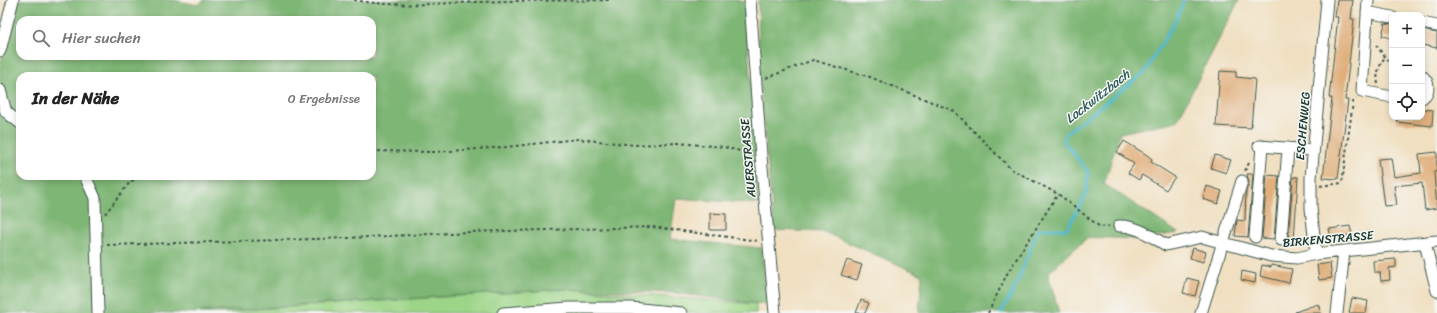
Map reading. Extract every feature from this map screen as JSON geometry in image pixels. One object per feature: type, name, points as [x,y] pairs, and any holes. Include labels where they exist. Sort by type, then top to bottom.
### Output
[{"type":"street","points":[[0,51],[13,0]]},
{"type":"street","name":"AUERSTRASSE","points":[[750,0],[755,82],[775,313]]},
{"type":"street","name":"ESCHENWEG","points":[[1316,254],[1311,208],[1311,187],[1327,0]]},
{"type":"street","points":[[1368,0],[1362,91],[1386,96]]},
{"type":"street","points":[[1367,12],[1389,16]]},
{"type":"street","points":[[1425,24],[1437,26]]},
{"type":"street","points":[[1425,79],[1428,85],[1427,93],[1425,95]]},
{"type":"street","points":[[0,90],[6,112],[16,120]]},
{"type":"street","points":[[1255,237],[1260,146],[1314,150]]},
{"type":"street","points":[[1281,240],[1288,148]]},
{"type":"street","points":[[87,180],[95,198],[98,313]]},
{"type":"street","points":[[1202,313],[1242,181]]},
{"type":"street","name":"BIRKENSTRASSE","points":[[1119,226],[1128,225],[1166,245],[1202,237],[1271,256],[1297,258],[1316,254],[1437,241]]},
{"type":"street","points":[[1425,243],[1437,291]]},
{"type":"street","points":[[1337,313],[1344,252]]},
{"type":"street","points":[[503,313],[568,308],[631,308],[681,313]]},
{"type":"path","points":[[354,0],[386,4],[611,0]]},
{"type":"path","points":[[1366,34],[1389,60]]},
{"type":"path","points":[[1385,57],[1380,64],[1377,74],[1386,96]]},
{"type":"path","points":[[755,82],[813,60],[870,77],[954,111],[1010,168],[1058,194],[1100,227],[1119,226]]},
{"type":"path","points":[[1311,187],[1342,183],[1353,102],[1362,91]]},
{"type":"path","points":[[376,151],[434,152],[578,139],[635,145],[678,143],[724,147],[761,156]]},
{"type":"path","points":[[96,227],[130,182],[134,180]]},
{"type":"path","points":[[988,313],[1008,272],[1058,194]]},
{"type":"path","points":[[96,246],[652,227],[768,242]]},
{"type":"green space","points":[[19,0],[173,0],[198,5],[204,0],[735,0],[745,2],[759,204],[676,198],[670,239],[761,248],[768,305],[675,293],[565,289],[184,313],[0,313],[0,65]]},
{"type":"green space","points":[[758,0],[1239,0],[1177,121],[1120,133],[1104,184],[1178,233],[1139,239],[1088,237],[1048,273],[1059,313],[919,313],[922,275],[824,232],[774,230],[760,82]]},
{"type":"green space","points":[[565,289],[756,304],[756,313],[200,313]]},
{"type":"building","points":[[1337,0],[1353,0],[1351,19],[1354,19],[1345,100],[1348,100],[1338,179],[1323,178],[1332,98],[1329,98],[1338,17],[1335,17]]},
{"type":"building","points":[[1385,23],[1389,24],[1389,37],[1382,36]]},
{"type":"building","points":[[1425,31],[1437,33],[1437,48],[1425,46]]},
{"type":"building","points":[[1220,71],[1236,72],[1236,77],[1255,79],[1251,128],[1216,126]]},
{"type":"building","points":[[1425,109],[1433,110],[1432,126],[1397,122],[1397,120],[1425,120]]},
{"type":"building","points":[[1124,141],[1147,155],[1152,159],[1151,162],[1175,177],[1166,190],[1142,175],[1139,180],[1128,173],[1134,164],[1117,152]]},
{"type":"building","points":[[1437,152],[1437,171],[1434,172],[1437,208],[1425,210],[1422,183],[1394,186],[1397,205],[1384,206],[1378,159],[1391,158],[1394,177],[1421,173],[1419,154]]},
{"type":"building","points":[[1215,155],[1231,160],[1226,173],[1211,168]]},
{"type":"building","points":[[1247,174],[1253,174],[1248,237],[1235,236],[1237,220],[1245,221],[1246,191],[1249,183]]},
{"type":"building","points":[[1267,175],[1279,176],[1274,239],[1262,238]]},
{"type":"building","points":[[1293,177],[1298,177],[1294,241],[1288,240]]},
{"type":"building","points":[[1207,186],[1222,191],[1218,204],[1203,199]]},
{"type":"building","points":[[710,213],[726,214],[726,230],[710,230]]},
{"type":"building","points":[[1350,226],[1352,235],[1331,238],[1329,229]]},
{"type":"building","points":[[1193,248],[1206,252],[1203,262],[1190,258]]},
{"type":"building","points":[[1396,259],[1396,267],[1389,268],[1390,280],[1381,281],[1380,272],[1374,272],[1373,261]]},
{"type":"building","points":[[847,260],[862,265],[857,280],[841,275]]},
{"type":"building","points":[[1330,263],[1332,278],[1319,280],[1317,265]]},
{"type":"building","points":[[1262,265],[1292,269],[1289,283],[1260,276]]},
{"type":"building","points":[[1242,271],[1256,274],[1255,283],[1241,280]]},
{"type":"building","points":[[1187,278],[1199,281],[1195,296],[1183,293]]},
{"type":"building","points":[[1352,298],[1368,301],[1366,313],[1349,313]]},
{"type":"building","points":[[861,300],[869,303],[865,313],[856,313]]},
{"type":"building","points":[[1318,304],[1321,313],[1295,313],[1295,312]]},
{"type":"waterway","name":"Lockwitzbach","points":[[1001,313],[1015,288],[1038,229],[1067,229],[1086,195],[1088,172],[1064,142],[1065,134],[1145,72],[1175,21],[1184,0]]}]
